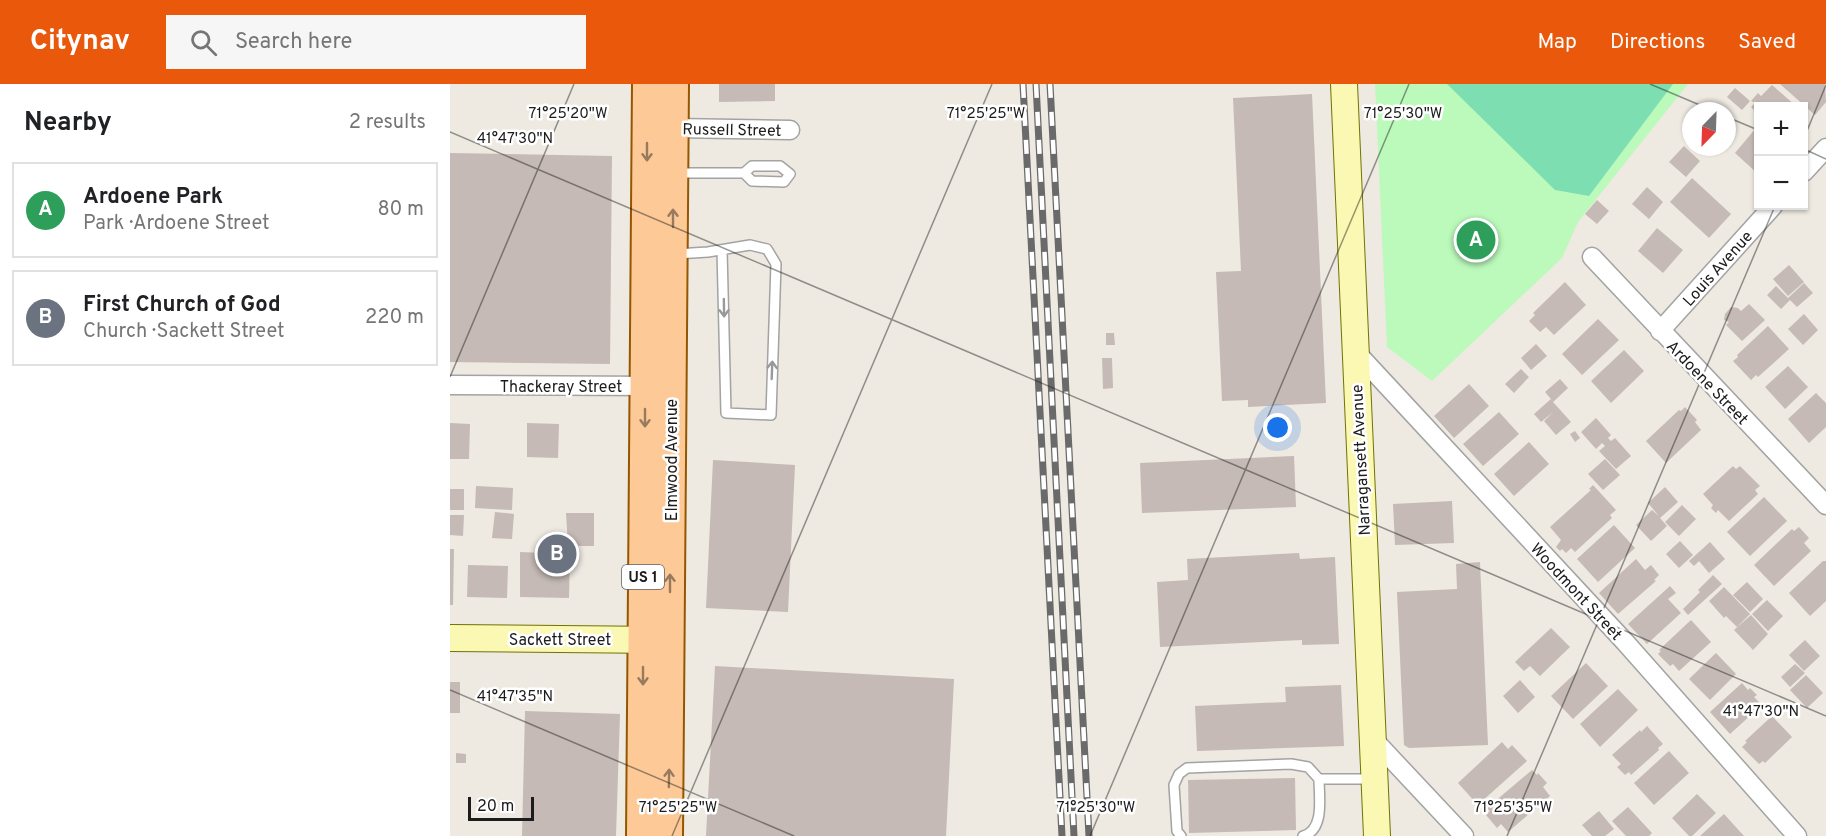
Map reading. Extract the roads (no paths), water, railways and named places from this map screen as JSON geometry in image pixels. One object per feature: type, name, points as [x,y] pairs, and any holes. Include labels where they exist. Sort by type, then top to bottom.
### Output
[{"type":"main road","name":"Elmwood Avenue","points":[[647,84],[658,386],[657,640],[668,836]]},
{"type":"main road","name":"Elmwood Avenue","points":[[658,386],[673,254],[674,84]]},
{"type":"main road","name":"Elmwood Avenue","points":[[641,836],[657,640]]},
{"type":"street","name":"Narragansett Avenue","points":[[1344,84],[1377,836]]},
{"type":"street","name":"Russell Street","points":[[674,128],[790,130]]},
{"type":"street","points":[[1808,168],[1824,154]]},
{"type":"street","name":"Louis Avenue","points":[[1660,331],[1769,210]]},
{"type":"street","name":"Ardoene Street","points":[[1592,257],[1826,505]]},
{"type":"street","name":"Woodmont Street","points":[[1354,350],[1624,642],[1797,836]]},
{"type":"street","name":"Thackeray Street","points":[[450,385],[658,386]]},
{"type":"street","name":"Sackett Street","points":[[450,638],[657,640]]},
{"type":"street","points":[[1373,739],[1464,836]]},
{"type":"lane","points":[[673,173],[744,173]]},
{"type":"lane","points":[[673,254],[750,245],[767,249],[776,264],[771,415],[726,413],[722,250]]},
{"type":"lane","points":[[1181,836],[1177,831],[1174,785],[1179,774],[1187,768],[1291,764],[1308,767],[1319,779],[1317,825],[1310,834],[1303,836]]},
{"type":"lane","points":[[1319,779],[1374,779]]},
{"type":"railway","points":[[1023,84],[1062,836]]},
{"type":"railway","points":[[1036,84],[1074,836]]},
{"type":"railway","points":[[1050,84],[1089,836]]},
{"type":"place","name":"Ardoene Park","points":[[1476,240]]},
{"type":"place","name":"First Church of God","points":[[557,554]]}]
